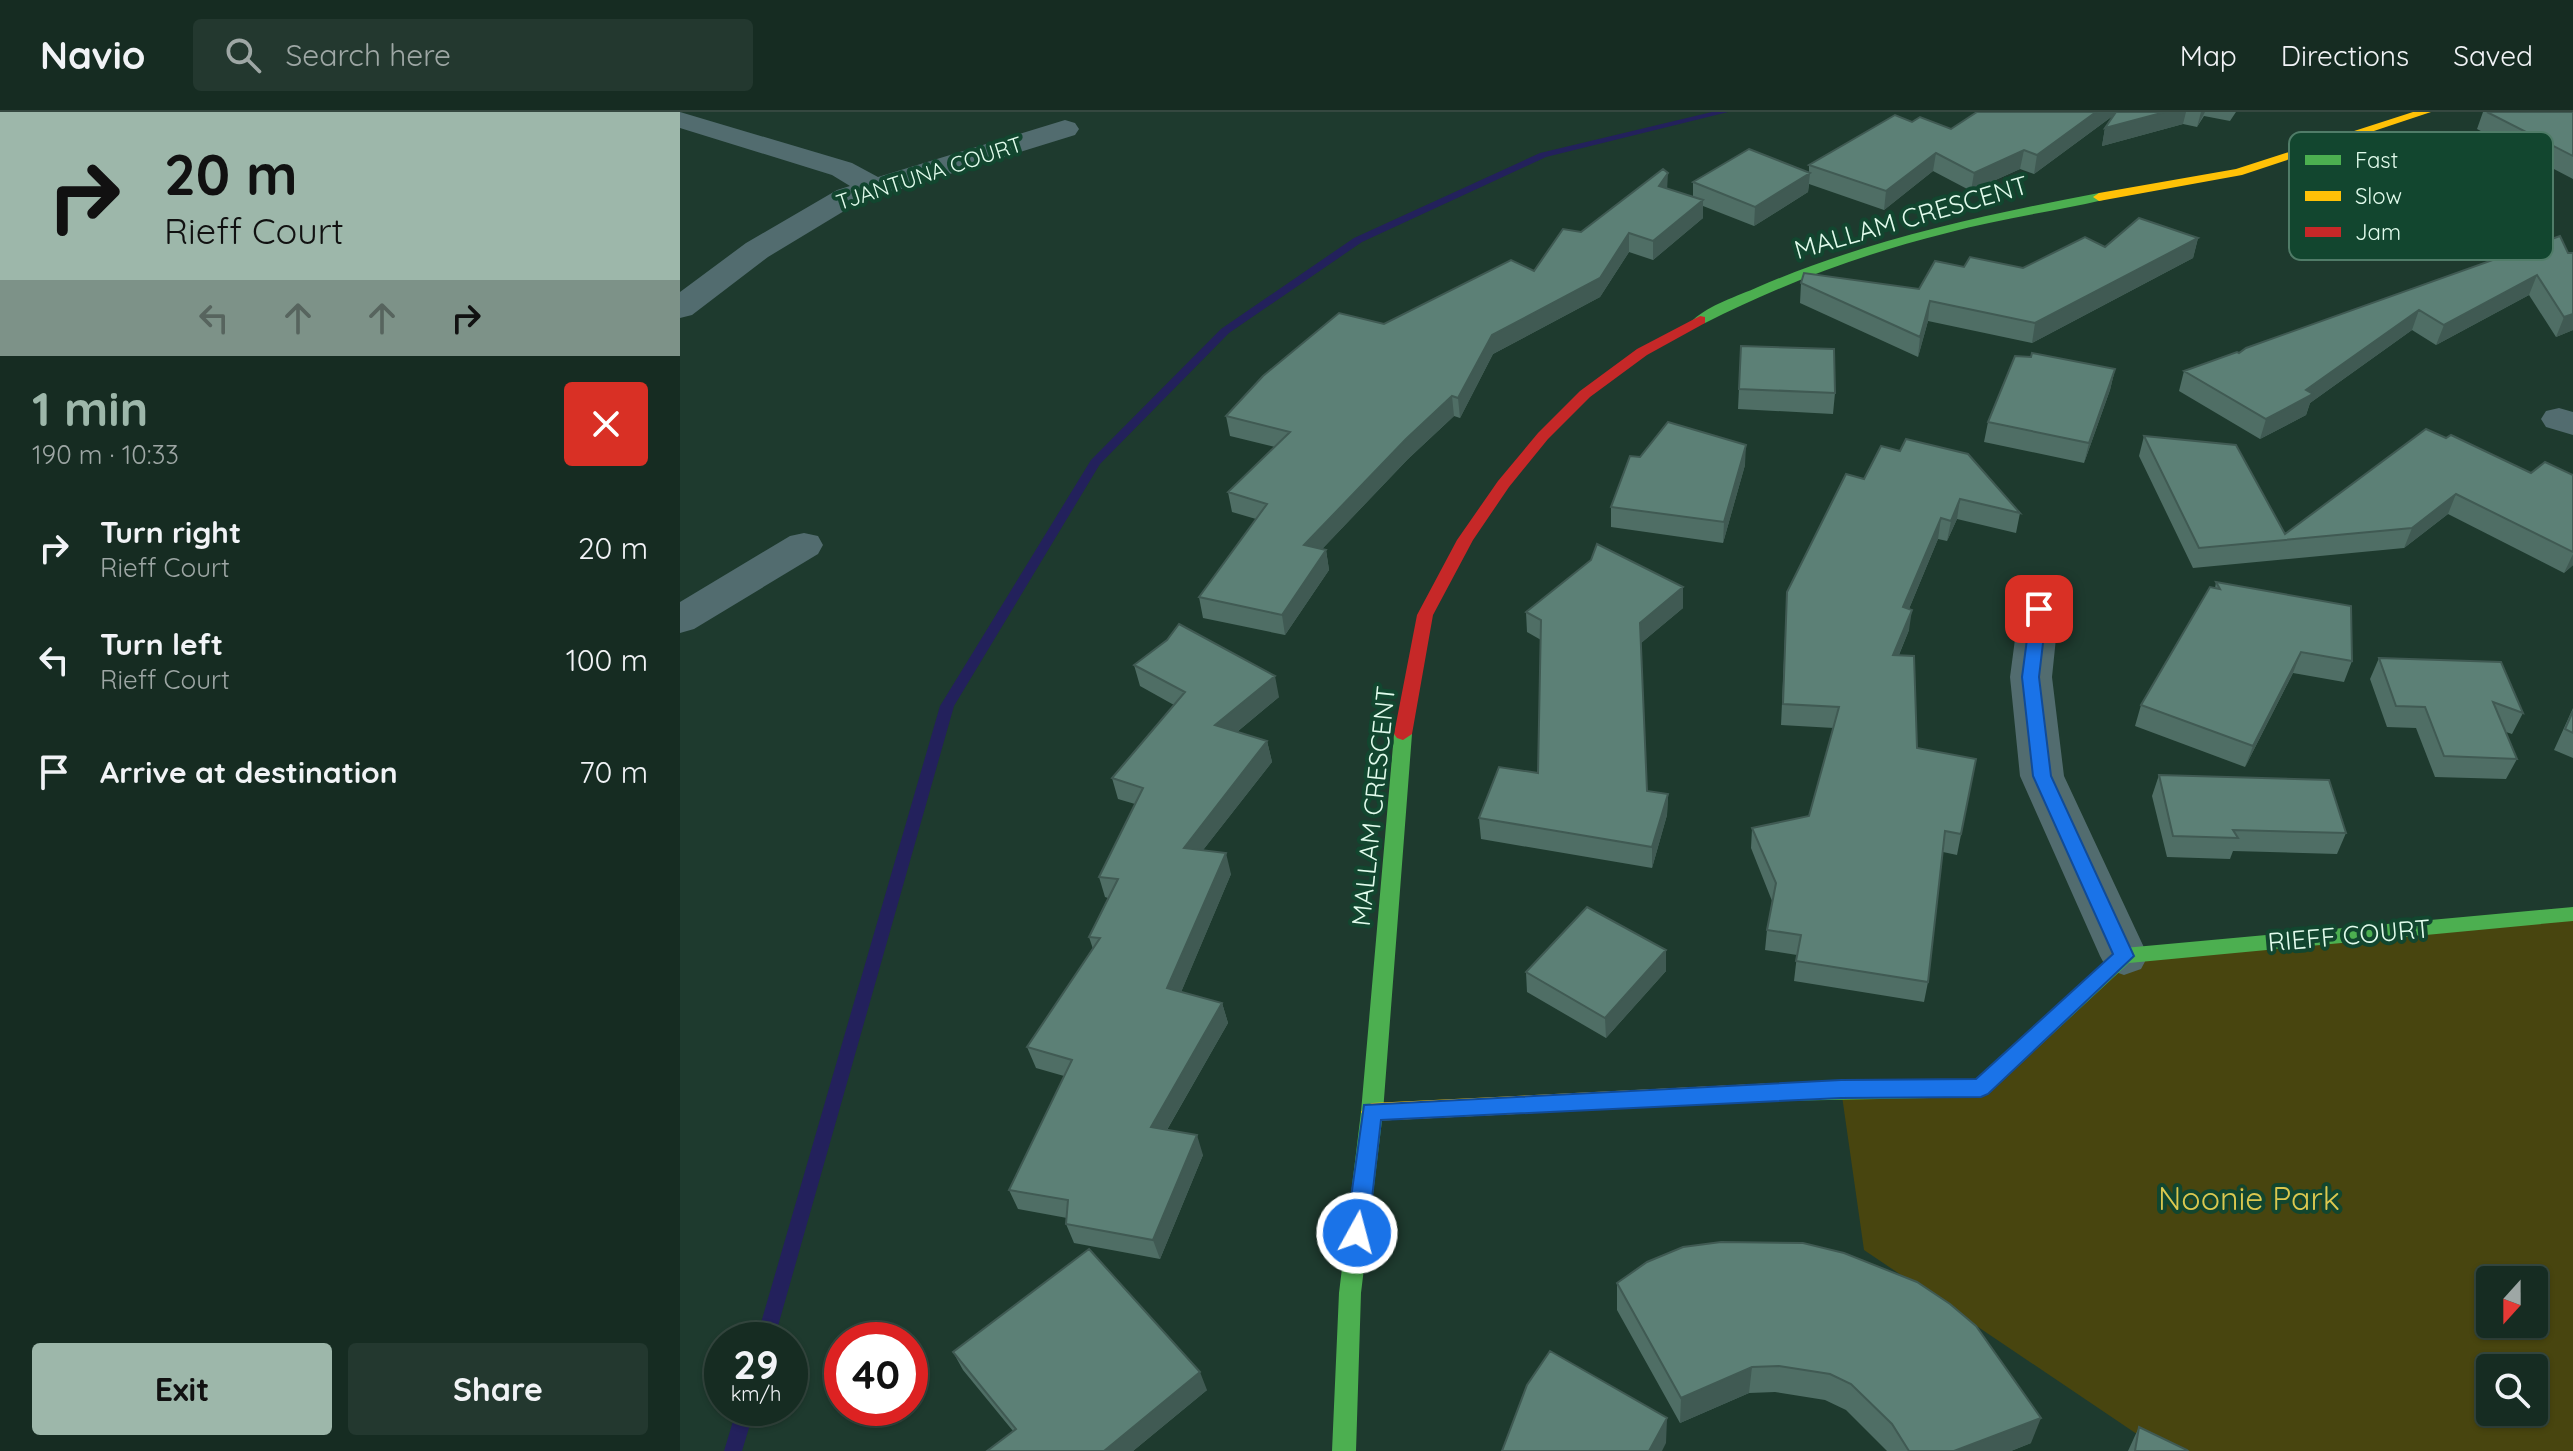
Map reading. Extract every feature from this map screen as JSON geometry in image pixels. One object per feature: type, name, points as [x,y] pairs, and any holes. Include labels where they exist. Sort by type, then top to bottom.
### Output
[{"type":"street","name":"MALLAM CRESCENT","points":[[2363,132],[2425,112]]},
{"type":"street","points":[[680,119],[842,169],[873,187]]},
{"type":"street","name":"TJANTUNA COURT","points":[[680,308],[757,250],[848,196],[1065,129]]},
{"type":"street","name":"MALLAM CRESCENT","points":[[1344,1451],[1350,1293],[1372,1112],[1405,712],[1425,615],[1465,540],[1503,484],[1543,436],[1585,394],[1642,352],[1717,311],[1785,280],[1884,246],[2054,205],[2238,172],[2289,156]]},
{"type":"street","points":[[680,620],[804,545]]},
{"type":"street","points":[[1372,1112],[1841,1089],[1981,1088],[2124,956],[2042,776],[2031,677],[2039,609]]},
{"type":"street","name":"RIEFF COURT","points":[[2124,956],[2573,914]]},
{"type":"green space","name":"Noonie Park","points":[[2573,914],[2573,1451],[2162,1451],[1864,1250],[1841,1089],[1981,1088],[2124,956]]},
{"type":"building","points":[[1977,112],[2096,112],[2037,155],[2024,150],[1974,173],[1936,153],[1886,191],[1809,165],[1895,115],[1912,122],[1920,117],[1951,129]]},
{"type":"building","points":[[2116,112],[2165,112],[2105,128]]},
{"type":"building","points":[[2487,112],[2573,112],[2573,156],[2553,146],[2553,132],[2526,132]]},
{"type":"building","points":[[1749,149],[1810,173],[1755,207],[1693,182]]},
{"type":"building","points":[[1663,169],[1668,173],[1659,186],[1703,200],[1653,241],[1629,233],[1600,278],[1492,335],[1458,398],[1452,396],[1406,439],[1304,545],[1326,550],[1282,615],[1199,597],[1267,504],[1228,492],[1290,432],[1226,416],[1263,376],[1339,313],[1384,324],[1511,260],[1534,271],[1563,229],[1581,232]]},
{"type":"building","points":[[2139,218],[2198,238],[2035,323],[1930,301],[1920,337],[1801,283],[1804,273],[1919,289],[1935,261],[1964,267],[1970,257],[2023,268],[2085,237],[2105,247]]},
{"type":"building","points":[[2560,236],[2568,253],[2573,253],[2573,314],[2564,317],[2537,275],[2444,325],[2419,310],[2306,390],[2313,394],[2266,419],[2184,371],[2493,260],[2553,260],[2553,238]]},
{"type":"building","points":[[1741,346],[1834,349],[1835,393],[1739,389]]},
{"type":"building","points":[[2032,353],[2115,369],[2089,443],[1988,422],[2015,356],[2031,357]]},
{"type":"building","points":[[1668,422],[1746,445],[1724,522],[1611,507],[1630,456],[1640,457]]},
{"type":"building","points":[[2426,429],[2446,438],[2451,435],[2531,473],[2545,462],[2573,475],[2573,552],[2456,494],[2412,528],[2199,548],[2144,436],[2236,445],[2285,534]]},
{"type":"building","points":[[1906,439],[1968,454],[2020,513],[1960,499],[1951,521],[1941,518],[1903,607],[1912,610],[1893,655],[1914,656],[1917,748],[1976,759],[1961,834],[1945,831],[1928,982],[1796,961],[1801,935],[1767,930],[1776,883],[1752,828],[1809,816],[1839,707],[1783,704],[1787,592],[1846,474],[1864,479],[1881,446],[1900,451]]},
{"type":"building","points":[[1597,544],[1683,587],[1640,623],[1647,791],[1668,794],[1652,847],[1479,818],[1499,767],[1538,773],[1541,620],[1526,612],[1591,560]]},
{"type":"building","points":[[2216,582],[2351,606],[2352,661],[2301,652],[2253,746],[2141,705],[2210,587],[2220,589]]},
{"type":"building","points":[[1179,624],[1275,676],[1215,725],[1267,741],[1184,848],[1226,853],[1167,988],[1222,1003],[1151,1127],[1197,1135],[1153,1240],[1066,1224],[1068,1200],[1009,1190],[1072,1060],[1027,1047],[1100,938],[1089,937],[1118,879],[1099,877],[1143,788],[1112,778],[1185,692],[1134,665],[1167,640]]},
{"type":"building","points":[[2379,658],[2501,662],[2523,713],[2493,702],[2517,759],[2444,756],[2425,707],[2396,706]]},
{"type":"building","points":[[2573,711],[2573,733],[2565,729]]},
{"type":"building","points":[[2159,775],[2329,780],[2346,833],[2233,830],[2238,838],[2173,836]]},
{"type":"building","points":[[1587,907],[1666,950],[1605,1018],[1526,972]]},
{"type":"building","points":[[1721,1242],[1803,1243],[1844,1253],[1917,1282],[1976,1326],[2041,1418],[1954,1451],[1909,1451],[1892,1424],[1851,1384],[1830,1374],[1779,1366],[1752,1367],[1681,1398],[1617,1283],[1647,1262],[1683,1247]]},
{"type":"building","points":[[1089,1249],[1200,1372],[1104,1451],[987,1451],[1016,1429],[953,1352]]},
{"type":"building","points":[[1550,1351],[1667,1418],[1649,1451],[1502,1451],[1527,1385]]},
{"type":"building","points":[[2139,1427],[2187,1450],[2188,1451],[2135,1451]]},
{"type":"waterway","points":[[770,1322],[947,706],[1095,462],[1225,331],[1358,240],[1543,155],[1723,112]]},
{"type":"waterway","points":[[733,1451],[741,1426]]},
{"type":"traffic: fast","points":[[1700,320],[1794,276],[1844,258],[1945,229],[2099,197]]},
{"type":"traffic: fast","points":[[1344,1451],[1350,1293],[1372,1112],[1403,734]]},
{"type":"traffic: fast","points":[[1776,1092],[1981,1088],[2124,956],[2573,914]]},
{"type":"traffic: slow","points":[[2363,132],[2425,112]]},
{"type":"traffic: slow","points":[[2099,197],[2238,172],[2289,156]]},
{"type":"traffic: slow","points":[[1372,1112],[1776,1092]]},
{"type":"traffic: jam","points":[[1403,734],[1425,615],[1465,540],[1503,484],[1543,436],[1585,394],[1642,352],[1700,320]]},
{"type":"route","points":[[1357,1233],[1372,1112],[1841,1089],[1981,1088],[2124,956],[2042,776],[2031,677],[2039,609]]}]
